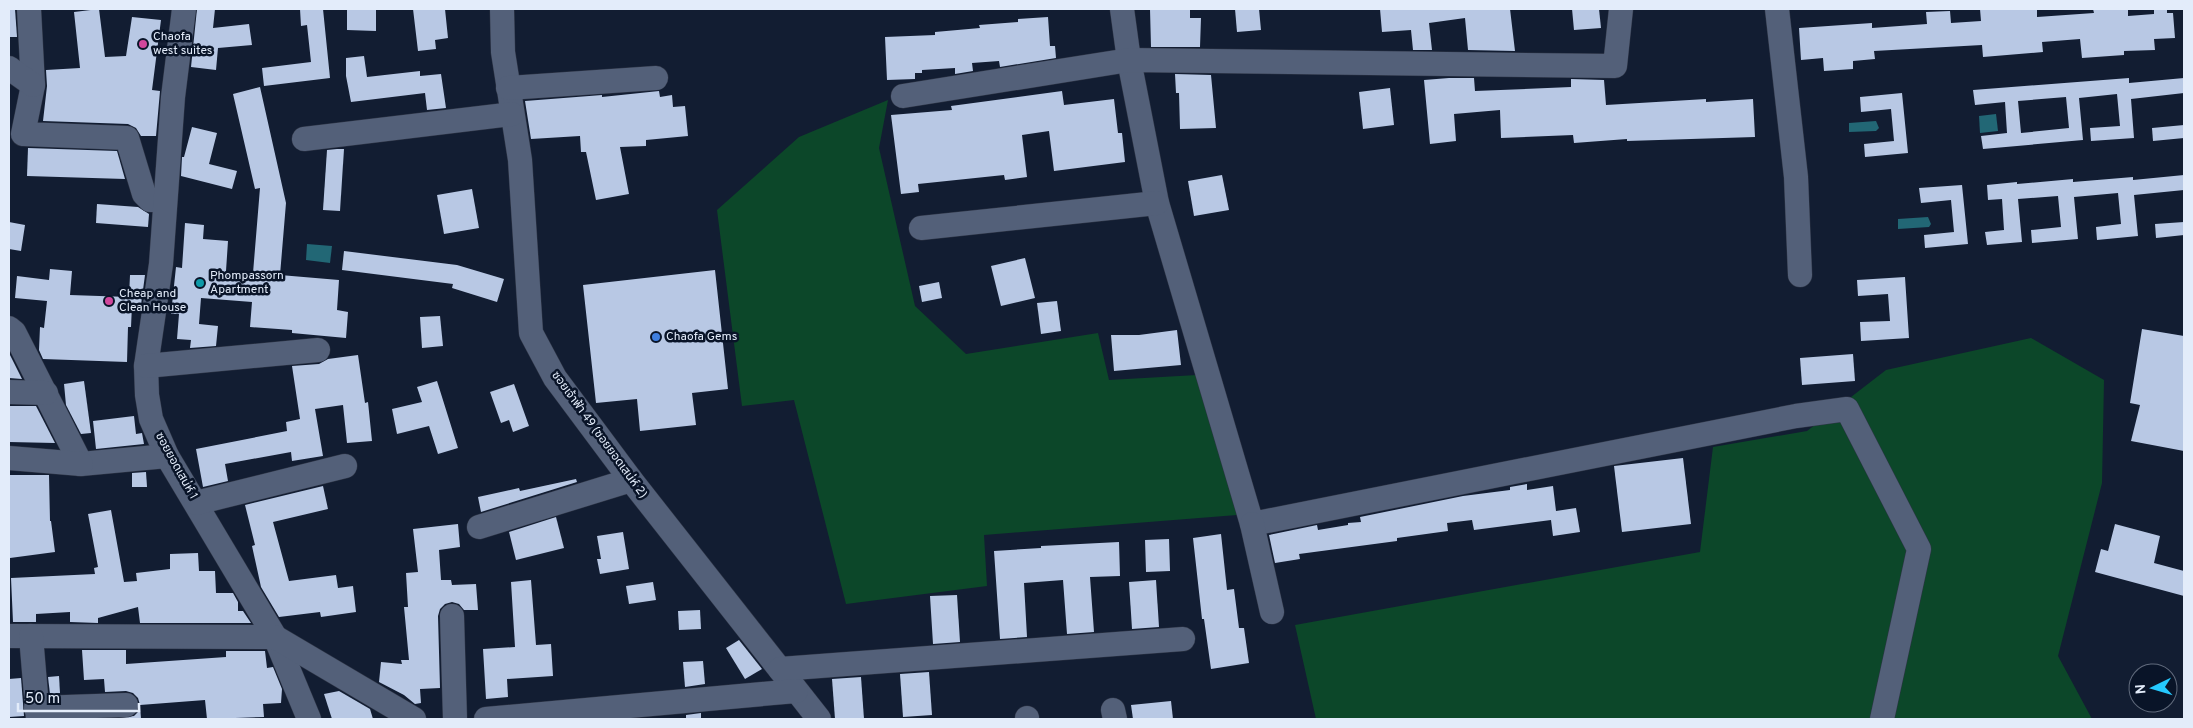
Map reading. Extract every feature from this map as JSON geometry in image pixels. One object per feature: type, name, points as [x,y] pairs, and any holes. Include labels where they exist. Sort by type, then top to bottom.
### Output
[{"type":"street","points":[[29,9],[33,85],[23,134],[127,138],[144,194],[150,200],[165,200]]},
{"type":"street","name":"ซอยยอดเสน่ห์ 1","points":[[184,9],[173,97],[161,264],[146,366],[147,395],[151,419],[167,456],[275,637],[309,719]]},
{"type":"street","name":"ซอยเจ้าฟ้า 49 (ซอยยอดเสน่ห์ 2)","points":[[502,9],[503,52],[520,160],[531,334],[556,378],[631,480],[819,719]]},
{"type":"street","points":[[1122,9],[1129,60],[1157,203],[1252,524],[1272,612]]},
{"type":"street","points":[[903,96],[1129,60],[1615,66],[1621,9]]},
{"type":"street","points":[[1777,9],[1796,177],[1800,275]]},
{"type":"street","points":[[9,68],[33,85]]},
{"type":"street","points":[[508,88],[656,78]]},
{"type":"street","points":[[304,139],[512,114]]},
{"type":"street","points":[[921,228],[1157,203]]},
{"type":"street","points":[[9,328],[14,332],[81,464]]},
{"type":"street","points":[[146,366],[318,350]]},
{"type":"street","points":[[9,392],[46,393]]},
{"type":"street","points":[[1252,524],[1796,416],[1847,409],[1919,549],[1882,719]]},
{"type":"street","points":[[9,458],[81,464],[167,456]]},
{"type":"street","points":[[196,503],[345,466]]},
{"type":"street","points":[[479,527],[631,480]]},
{"type":"street","points":[[452,616],[456,719]]},
{"type":"street","points":[[126,704],[37,713],[20,636],[275,637],[414,719]]},
{"type":"street","points":[[780,669],[1183,639]]},
{"type":"street","points":[[486,719],[796,691]]},
{"type":"shaded area","points":[[888,100],[879,148],[915,306],[966,354],[1098,333],[1109,380],[1197,375],[1237,515],[984,535],[987,586],[846,604],[794,400],[742,406],[717,210],[799,137]]},
{"type":"shaded area","points":[[1996,114],[1998,131],[1980,133],[1979,116]]},
{"type":"shaded area","points":[[1876,121],[1879,128],[1876,131],[1849,132],[1849,123]]},
{"type":"shaded area","points":[[1928,217],[1931,224],[1929,227],[1898,229],[1898,219]]},
{"type":"shaded area","points":[[307,244],[332,246],[330,263],[306,260]]},
{"type":"shaded area","points":[[2031,338],[2104,380],[2102,483],[2058,656],[2092,719],[1316,719],[1295,625],[1700,552],[1713,447],[1807,431],[1886,370]]},
{"type":"building","points":[[9,9],[15,9],[17,37],[9,37]]},
{"type":"building","points":[[99,9],[105,57],[126,56],[132,17],[161,20],[152,90],[160,91],[156,136],[141,136],[136,128],[128,124],[43,121],[47,86],[46,70],[80,68],[74,12]]},
{"type":"building","points":[[197,9],[215,9],[213,28],[249,24],[252,45],[218,48],[216,70],[191,67]]},
{"type":"building","points":[[300,9],[323,9],[330,78],[264,86],[262,68],[311,62],[307,25],[301,26]]},
{"type":"building","points":[[347,9],[376,9],[376,31],[347,30]]},
{"type":"building","points":[[413,9],[445,9],[448,38],[435,40],[436,49],[418,51]]},
{"type":"building","points":[[1150,9],[1190,9],[1190,18],[1201,18],[1200,47],[1151,47]]},
{"type":"building","points":[[1235,9],[1259,9],[1261,30],[1237,32]]},
{"type":"building","points":[[1380,9],[1510,9],[1515,51],[1468,50],[1465,18],[1429,23],[1432,50],[1413,50],[1411,30],[1382,32]]},
{"type":"building","points":[[1572,9],[1599,9],[1601,28],[1574,30]]},
{"type":"building","points":[[1980,9],[2037,9],[2037,17],[2094,13],[2093,9],[2128,9],[2128,16],[2154,14],[2154,9],[2167,9],[2167,13],[2173,13],[2175,38],[2154,39],[2155,50],[2124,51],[2124,55],[2082,58],[2080,39],[2042,42],[2043,52],[1983,57],[1982,45],[1874,51],[1875,59],[1853,61],[1853,69],[1824,71],[1823,58],[1801,60],[1799,28],[1872,23],[1872,28],[1927,24],[1926,12],[1950,11],[1951,23],[1981,21]]},
{"type":"building","points":[[1048,17],[1050,46],[1055,46],[1056,58],[1000,67],[999,61],[972,63],[973,71],[955,74],[955,68],[922,70],[922,73],[915,73],[915,79],[887,80],[885,37],[935,35],[935,32],[980,28],[979,25],[1018,22],[1018,19]]},
{"type":"building","points":[[364,56],[367,77],[420,71],[420,76],[441,74],[446,108],[427,110],[425,93],[351,102],[346,76],[346,58]]},
{"type":"building","points":[[1175,74],[1211,75],[1216,128],[1180,129],[1179,93],[1176,93]]},
{"type":"building","points":[[1474,78],[1475,91],[1571,87],[1571,79],[1604,80],[1606,105],[1706,99],[1706,102],[1753,99],[1755,137],[1627,141],[1627,139],[1574,143],[1573,135],[1501,138],[1500,110],[1454,114],[1456,141],[1430,144],[1424,80]]},
{"type":"building","points":[[2129,78],[2129,83],[2184,78],[2184,93],[2131,99],[2134,138],[2091,141],[2090,128],[2120,126],[2117,94],[2079,98],[2083,140],[1983,149],[1981,136],[2007,133],[2005,102],[1975,105],[1973,90]],"holes":[[[2066,97],[2069,128],[2021,133],[2018,101]]]},
{"type":"building","points":[[260,87],[286,203],[280,275],[339,280],[337,310],[348,312],[346,338],[292,333],[292,330],[250,327],[252,302],[201,298],[199,324],[218,326],[216,346],[190,348],[191,340],[177,339],[179,314],[171,314],[176,267],[182,268],[185,223],[204,225],[203,239],[228,241],[226,271],[253,273],[260,188],[255,189],[233,94]]},
{"type":"building","points":[[1390,88],[1394,125],[1363,129],[1359,92]]},
{"type":"building","points":[[659,91],[660,97],[672,95],[673,107],[685,106],[688,136],[646,140],[646,146],[620,147],[629,194],[596,200],[586,152],[581,152],[580,136],[531,139],[525,101],[602,95],[602,97]]},
{"type":"building","points":[[1062,91],[1064,105],[1114,99],[1118,133],[1122,133],[1125,162],[1054,171],[1049,131],[1022,135],[1027,177],[1005,180],[1004,175],[918,184],[919,192],[901,194],[891,115],[952,110],[951,106]]},
{"type":"building","points":[[1902,93],[1908,153],[1865,157],[1864,144],[1894,141],[1891,109],[1861,112],[1860,97]]},
{"type":"building","points":[[2184,125],[2184,138],[2153,141],[2152,128]]},
{"type":"building","points":[[192,127],[217,133],[209,164],[237,171],[232,189],[181,176],[182,157],[184,157]]},
{"type":"building","points":[[28,148],[117,151],[125,179],[27,176]]},
{"type":"building","points":[[344,149],[340,211],[323,210],[327,150]]},
{"type":"building","points":[[1222,175],[1229,210],[1194,216],[1188,181]]},
{"type":"building","points":[[2184,175],[2184,190],[2134,195],[2138,236],[2097,240],[2096,227],[2121,224],[2118,193],[2074,197],[2078,239],[2032,243],[2031,230],[2061,227],[2058,196],[2018,199],[2022,242],[1987,245],[1985,232],[2004,230],[2002,199],[1988,200],[1987,185],[2073,179],[2073,182],[2133,177],[2133,180]]},
{"type":"building","points":[[1962,185],[1968,244],[1925,248],[1924,235],[1954,232],[1951,200],[1921,203],[1919,188]]},
{"type":"building","points":[[472,189],[479,228],[444,234],[437,195]]},
{"type":"building","points":[[97,204],[138,207],[149,214],[148,227],[96,223]]},
{"type":"building","points":[[9,222],[25,225],[21,251],[9,249]]},
{"type":"building","points":[[2184,222],[2184,235],[2156,238],[2155,224]]},
{"type":"building","points":[[344,251],[457,265],[504,279],[497,302],[452,288],[453,284],[342,270]]},
{"type":"building","points":[[1025,258],[1035,298],[1001,306],[991,266]]},
{"type":"building","points":[[50,269],[72,271],[70,295],[129,297],[130,275],[145,275],[141,305],[132,305],[131,327],[128,327],[127,362],[43,359],[39,350],[40,327],[44,328],[47,301],[15,298],[17,276],[49,280]]},
{"type":"building","name":"Chaofa Gems","points":[[715,270],[728,389],[692,393],[696,425],[640,431],[637,399],[596,403],[583,285]]},
{"type":"building","points":[[1905,277],[1909,338],[1861,341],[1860,322],[1890,321],[1888,294],[1858,296],[1857,280]]},
{"type":"building","points":[[939,282],[942,298],[922,302],[919,286]]},
{"type":"building","points":[[1057,301],[1061,331],[1041,334],[1037,303]]},
{"type":"building","points":[[440,316],[443,346],[422,348],[420,317]]},
{"type":"building","points":[[2142,329],[2184,336],[2184,451],[2131,441],[2140,405],[2130,403]]},
{"type":"building","points":[[1177,330],[1181,365],[1114,371],[1111,335],[1139,335]]},
{"type":"building","points":[[1853,354],[1855,381],[1802,385],[1800,358]]},
{"type":"building","points":[[10,355],[22,379],[9,378]]},
{"type":"building","points":[[358,355],[365,403],[368,402],[372,441],[347,443],[343,405],[315,409],[323,456],[292,461],[291,452],[225,464],[228,481],[203,487],[196,449],[287,431],[286,422],[300,419],[292,366],[319,364],[328,359]]},
{"type":"building","points":[[84,381],[91,433],[81,434],[66,405],[64,384]]},
{"type":"building","points":[[437,381],[458,448],[438,454],[429,426],[397,434],[392,409],[422,402],[417,387]]},
{"type":"building","points":[[514,384],[529,426],[513,432],[509,420],[501,423],[490,392]]},
{"type":"building","points":[[9,406],[36,406],[55,443],[9,442]]},
{"type":"building","points":[[134,416],[136,434],[142,433],[144,444],[96,449],[93,421]]},
{"type":"building","points":[[1683,458],[1691,524],[1622,532],[1614,466]]},
{"type":"building","points":[[146,472],[147,487],[132,487],[132,473]]},
{"type":"building","points":[[9,475],[49,475],[50,521],[55,552],[10,558]]},
{"type":"building","points":[[576,479],[577,482],[481,512],[478,497],[519,488],[520,491]]},
{"type":"building","points":[[1527,484],[1527,490],[1553,486],[1556,511],[1576,508],[1580,532],[1553,536],[1551,520],[1474,530],[1472,520],[1447,523],[1448,531],[1397,538],[1397,541],[1299,554],[1300,559],[1275,563],[1269,535],[1317,525],[1318,530],[1348,525],[1348,523],[1361,522],[1360,517],[1463,496],[1510,490],[1510,487]]},
{"type":"building","points":[[323,486],[328,509],[273,522],[289,581],[336,575],[338,588],[353,586],[356,612],[321,617],[320,612],[279,617],[261,587],[252,546],[255,545],[245,505]]},
{"type":"building","points":[[111,510],[124,582],[137,581],[136,573],[170,569],[170,554],[198,553],[199,571],[215,571],[216,593],[233,593],[238,602],[238,611],[243,611],[251,623],[140,623],[138,607],[98,618],[98,623],[70,622],[70,612],[36,614],[36,622],[13,622],[11,578],[95,574],[94,568],[98,567],[88,514]]},
{"type":"building","points":[[556,517],[564,548],[516,560],[509,532]]},
{"type":"building","points":[[458,524],[460,547],[439,550],[441,580],[451,580],[452,585],[476,584],[478,610],[464,610],[459,604],[452,602],[445,604],[440,609],[438,616],[440,688],[420,689],[421,703],[415,704],[404,695],[379,682],[381,662],[402,664],[401,660],[409,660],[404,607],[408,607],[406,573],[418,572],[413,529]]},
{"type":"building","points":[[2115,524],[2160,536],[2154,563],[2184,571],[2184,596],[2095,572],[2101,549],[2108,551]]},
{"type":"building","points":[[623,532],[629,569],[600,574],[597,559],[601,559],[597,536]]},
{"type":"building","points":[[1221,534],[1227,590],[1234,589],[1239,628],[1244,628],[1249,663],[1211,669],[1204,619],[1202,619],[1193,538]]},
{"type":"building","points":[[1169,539],[1170,571],[1146,572],[1145,540]]},
{"type":"building","points":[[1119,542],[1120,576],[1090,577],[1094,632],[1067,634],[1063,580],[1024,583],[1027,637],[1000,639],[994,551],[1041,548],[1041,546]]},
{"type":"building","points":[[531,580],[536,645],[551,644],[553,676],[507,679],[508,697],[486,699],[483,649],[515,647],[511,582]]},
{"type":"building","points":[[1156,580],[1159,627],[1132,629],[1129,582]]},
{"type":"building","points":[[653,582],[656,600],[629,604],[626,586]]},
{"type":"building","points":[[957,595],[960,642],[933,644],[930,596]]},
{"type":"building","points":[[700,610],[701,629],[679,630],[678,611]]},
{"type":"building","points":[[739,640],[762,669],[745,679],[726,648]]},
{"type":"building","points":[[82,650],[126,650],[126,664],[226,657],[226,651],[265,651],[267,668],[273,667],[282,689],[281,703],[263,704],[264,717],[207,719],[205,700],[140,705],[138,698],[133,693],[126,691],[105,692],[104,679],[84,680]]},
{"type":"building","points":[[703,661],[705,684],[685,687],[683,662]]},
{"type":"building","points":[[929,672],[932,715],[903,717],[900,674]]},
{"type":"building","points":[[59,676],[60,693],[50,694],[48,677]]},
{"type":"building","points":[[861,677],[864,719],[835,719],[832,679]]},
{"type":"building","points":[[21,678],[24,716],[9,717],[9,679]]},
{"type":"building","points":[[339,691],[370,709],[373,719],[332,719],[324,694]]},
{"type":"building","points":[[1171,701],[1173,719],[1133,719],[1131,705]]},
{"type":"building","points":[[140,705],[141,719],[111,719],[134,716],[138,712]]},
{"type":"building","points":[[701,713],[701,719],[686,719],[686,715]]},
{"type":"place","name":"Chaofa west suites","points":[[143,44]]},
{"type":"place","name":"Phompassorn Apartment","points":[[200,283]]},
{"type":"place","name":"Cheap and Clean House","points":[[109,301]]},
{"type":"place","name":"Chaofa Gems","points":[[656,337]]}]
